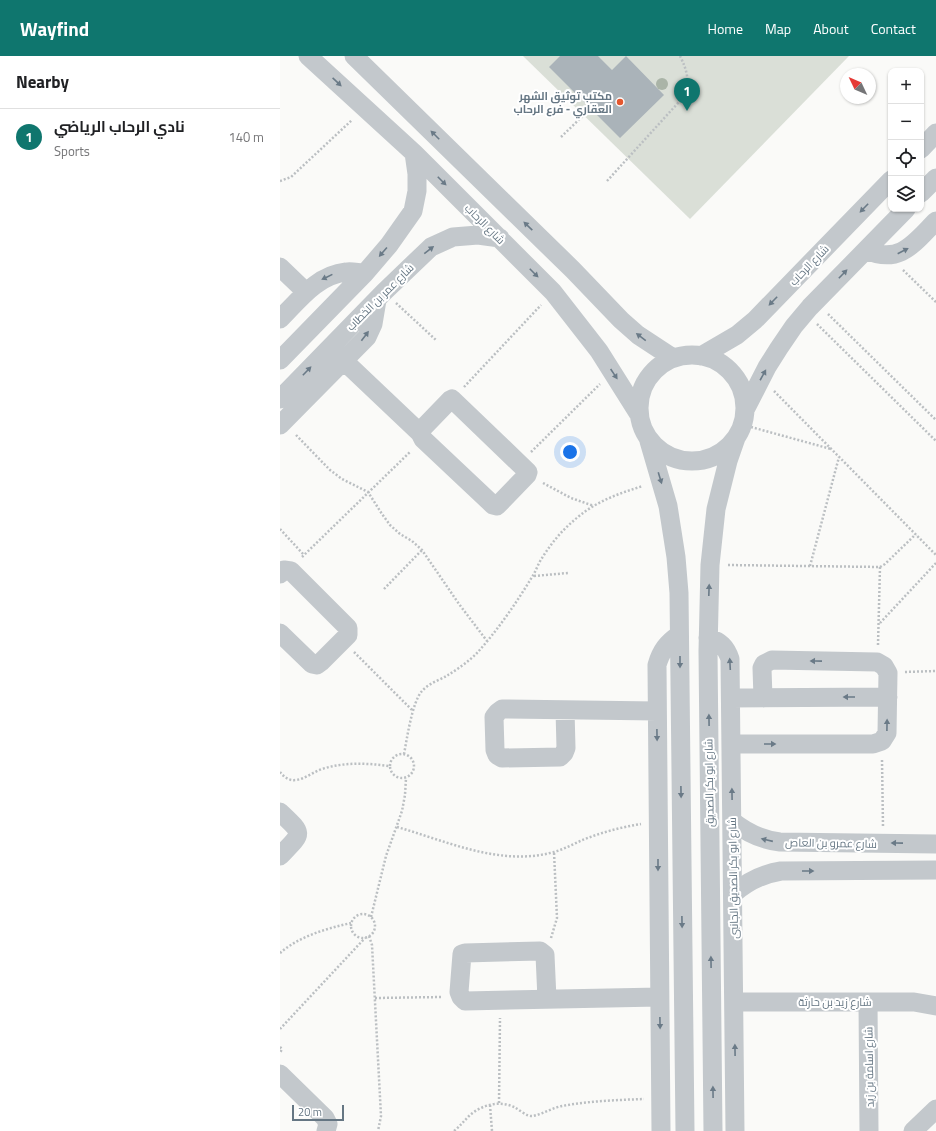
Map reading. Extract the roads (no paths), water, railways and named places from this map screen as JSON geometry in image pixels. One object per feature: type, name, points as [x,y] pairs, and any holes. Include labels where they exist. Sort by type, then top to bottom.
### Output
[{"type":"street","name":"شارع الرحاب","points":[[308,56],[414,153],[553,292],[584,331],[613,372],[638,413]]},
{"type":"street","points":[[354,56],[573,270],[621,320],[638,334],[674,358]]},
{"type":"street","points":[[924,146],[936,133]]},
{"type":"street","points":[[280,360],[365,273],[389,245],[413,211],[417,186],[414,153]]},
{"type":"street","points":[[924,190],[936,178]]},
{"type":"street","name":"شارع الرحاب","points":[[700,356],[737,335],[755,320],[888,183]]},
{"type":"street","points":[[649,441],[664,454],[683,461],[703,460],[722,452],[741,424],[761,377],[778,348],[811,307],[903,212]]},
{"type":"street","points":[[866,250],[876,254],[889,256],[901,253],[911,246],[936,221]]},
{"type":"street","name":"شارع عمر بن الخطاب","points":[[280,399],[380,296],[431,247],[454,237],[478,235],[500,238]]},
{"type":"street","points":[[280,267],[306,292]]},
{"type":"street","points":[[280,319],[306,292],[318,282],[332,274],[348,271],[365,273]]},
{"type":"street","points":[[281,423],[367,337],[373,324],[380,296]]},
{"type":"street","points":[[685,1131],[679,593],[676,557],[668,506],[649,441],[642,428],[638,413],[639,399],[643,386],[651,374],[661,365],[674,358],[687,355],[700,356],[715,360],[728,369],[738,381],[743,394],[741,424]]},
{"type":"street","points":[[343,360],[422,436],[495,506],[497,506],[527,475],[523,468],[452,399],[422,429],[422,436]]},
{"type":"street","name":"شارع ابو بكر الصديق","points":[[713,1131],[708,638],[710,565],[716,509],[728,461],[741,424]]},
{"type":"street","points":[[280,633],[312,664],[321,662],[348,635],[348,628],[284,572]]},
{"type":"street","points":[[661,1131],[657,665],[664,647],[679,635]]},
{"type":"street","name":"شارع ابو بكر الصديق الجانبى","points":[[708,638],[719,642],[728,651],[730,659],[736,1131]]},
{"type":"street","points":[[731,744],[873,744],[882,741],[887,733],[888,697],[882,667],[772,660],[764,664],[762,668],[762,698]]},
{"type":"street","points":[[730,698],[888,697]]},
{"type":"street","points":[[565,710],[657,711]]},
{"type":"street","points":[[280,812],[296,827],[298,833],[297,838],[280,856]]},
{"type":"street","name":"شارع عمرو بن العاص","points":[[732,821],[748,833],[767,841],[936,844]]},
{"type":"street","points":[[733,894],[743,885],[755,878],[768,873],[781,871],[936,870]]},
{"type":"street","points":[[547,999],[545,955],[543,952],[462,954],[459,992],[465,1001],[659,997]]},
{"type":"street","name":"شارع زيد بن حارثة","points":[[734,1002],[914,1002],[936,1006]]},
{"type":"street","name":"شارع اسامة بن زيد","points":[[868,1002],[869,1131]]},
{"type":"street","points":[[280,1074],[325,1118],[328,1124],[326,1131]]},
{"type":"street","points":[[913,1131],[936,1109]]},
{"type":"place","name":"مكتب توثيق الشهر العقاري - فرع الرحاب","points":[[620,102]]},
{"type":"place","name":"نادي الرحاب الرياضي","points":[[687,111]]}]
